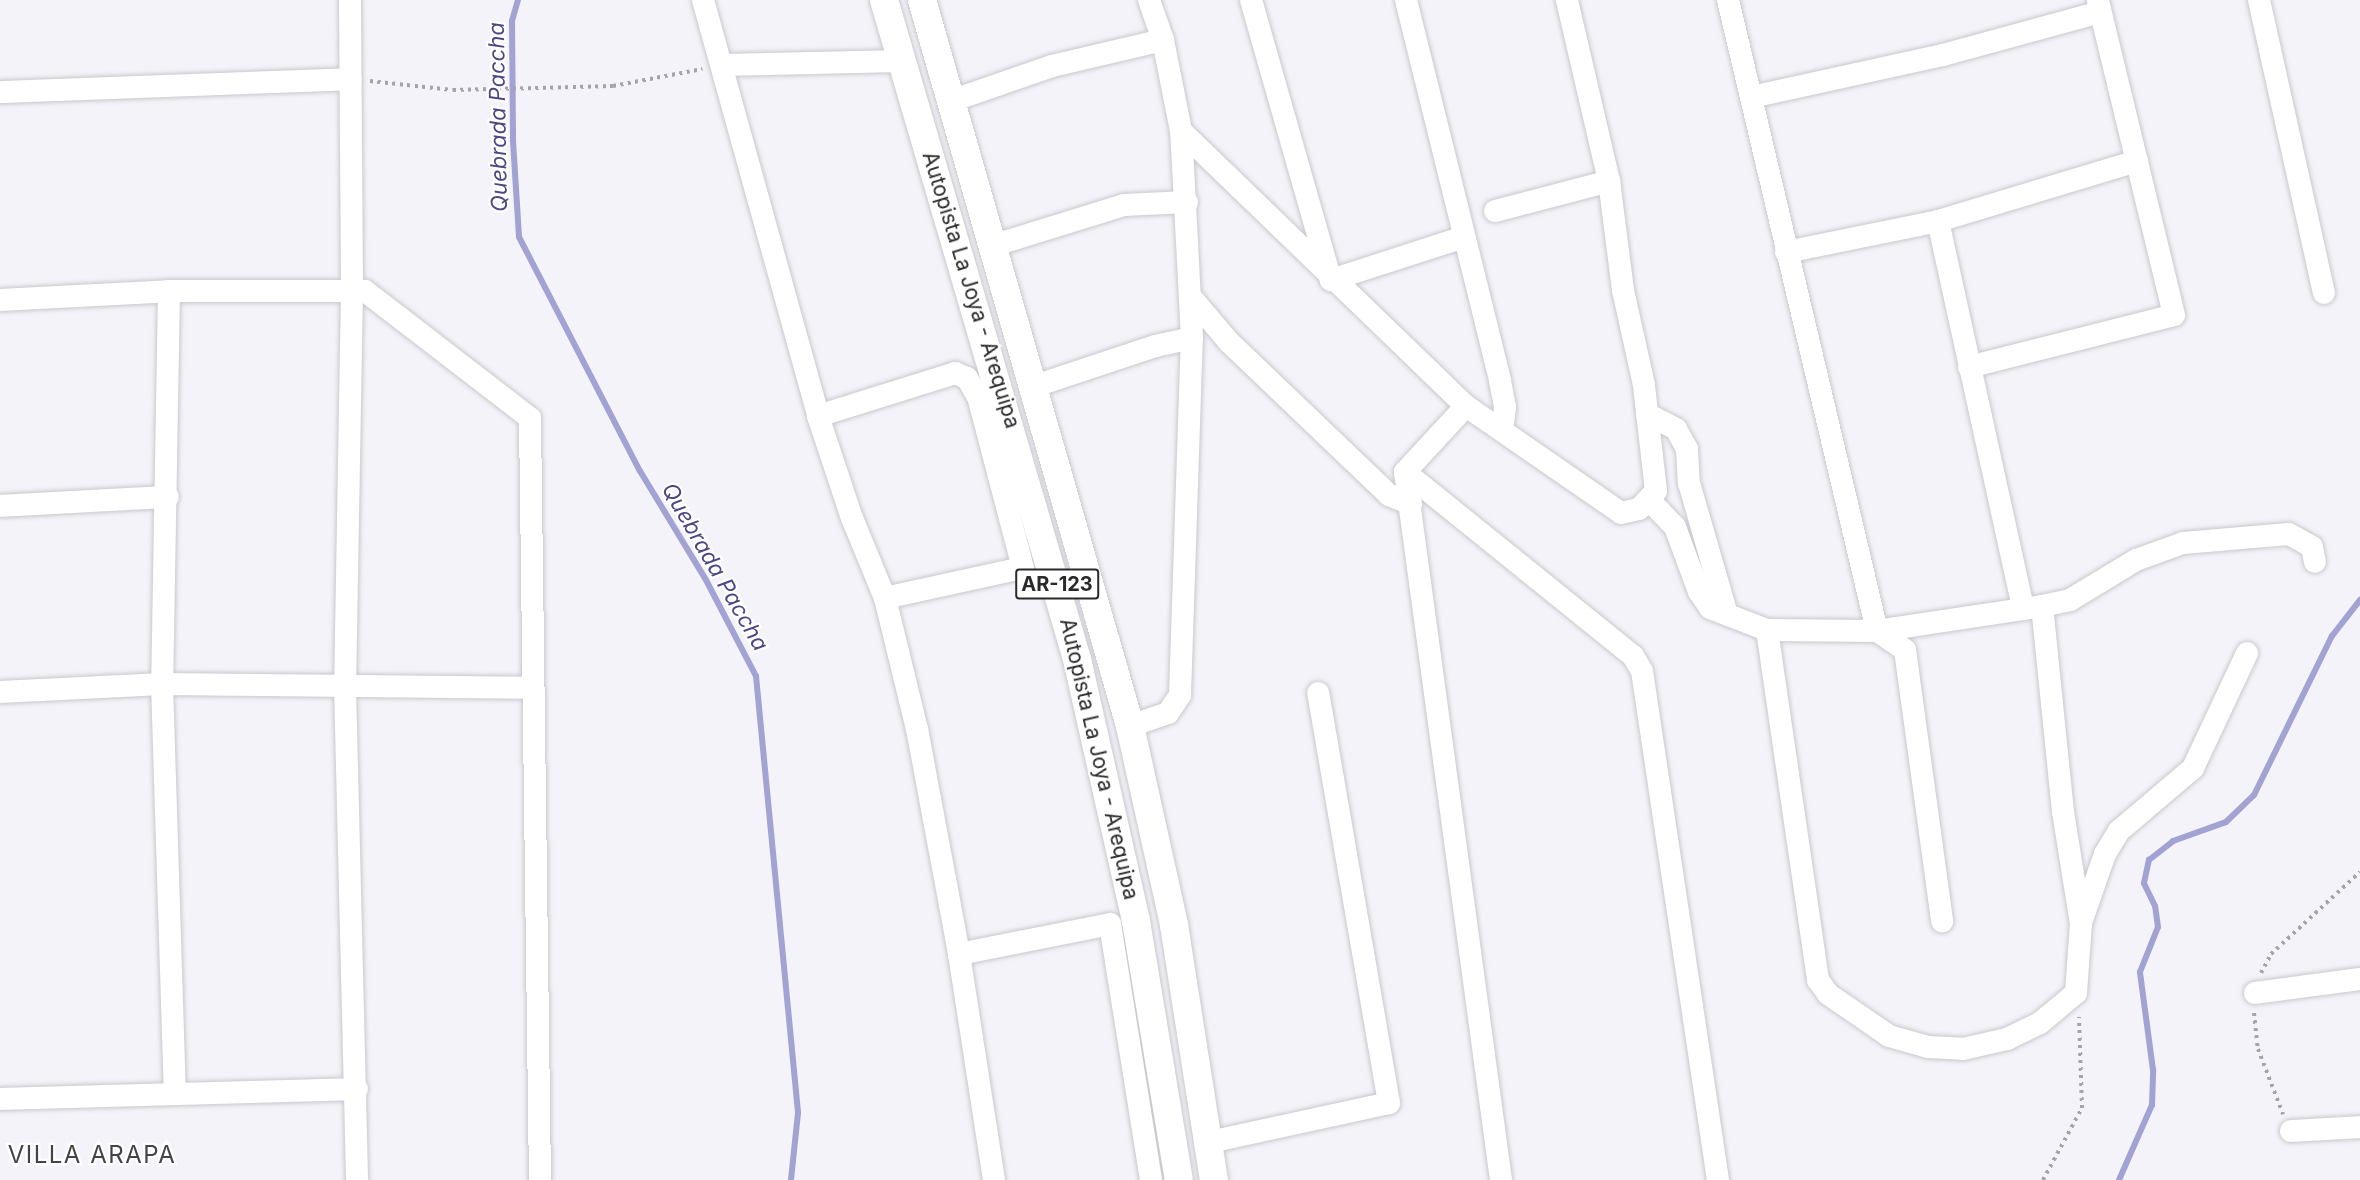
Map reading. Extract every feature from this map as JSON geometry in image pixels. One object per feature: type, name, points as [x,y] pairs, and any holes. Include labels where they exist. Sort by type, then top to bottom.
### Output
[{"type":"main road","name":"Autopista La Joya - Arequipa","points":[[884,0],[990,395],[1077,659],[1116,828],[1179,1180]]},
{"type":"main road","name":"Autopista La Joya - Arequipa","points":[[922,0],[995,244],[1130,726],[1174,925],[1214,1180]]},
{"type":"street","points":[[350,0],[352,290],[345,686],[357,1089],[357,1180]]},
{"type":"street","points":[[703,0],[818,416],[852,518],[885,598],[917,729],[959,954],[994,1180]]},
{"type":"street","points":[[1130,726],[1168,713],[1180,695],[1192,338],[1187,202],[1180,130],[1163,40],[1149,0]]},
{"type":"street","points":[[1251,0],[1331,280]]},
{"type":"street","points":[[1406,0],[1461,238],[1505,407],[1502,430]]},
{"type":"street","points":[[1180,130],[1331,280],[1398,337],[1466,406],[1621,513],[1650,501],[1656,491],[1647,414],[1623,291],[1609,181],[1567,0]]},
{"type":"street","points":[[1728,0],[1877,631],[1905,650],[1942,921]]},
{"type":"street","points":[[2259,0],[2324,293]]},
{"type":"street","points":[[1752,97],[1964,50],[2099,6],[2174,315],[1969,367]]},
{"type":"street","points":[[951,101],[1052,66],[1163,40]]},
{"type":"street","points":[[722,65],[902,61]]},
{"type":"street","points":[[0,92],[351,79]]},
{"type":"street","points":[[1786,252],[1938,221],[2137,161]]},
{"type":"street","points":[[1496,211],[1609,181]]},
{"type":"street","points":[[995,244],[1124,206],[1187,202]]},
{"type":"street","points":[[1767,630],[1802,852],[1811,952],[1828,994],[1889,1036],[1929,1047],[1963,1049],[2007,1039],[2040,1023],[2076,993],[2081,924],[2032,608],[1969,367],[1938,221]]},
{"type":"street","points":[[1331,280],[1461,238]]},
{"type":"street","points":[[169,291],[168,497],[162,684],[175,1093]]},
{"type":"street","points":[[0,300],[169,291],[365,291],[531,418],[534,476],[531,688],[540,1180]]},
{"type":"street","points":[[1191,297],[1229,342],[1389,495],[1411,504]]},
{"type":"street","points":[[1035,386],[1155,346],[1192,338]]},
{"type":"street","points":[[818,416],[955,373],[967,378],[990,395],[1023,568],[885,598]]},
{"type":"street","points":[[1405,471],[1466,406]]},
{"type":"street","points":[[1647,414],[1676,429],[1687,449],[1689,483],[1727,615]]},
{"type":"street","points":[[1405,471],[1501,1180]]},
{"type":"street","points":[[1405,471],[1633,656],[1642,671],[1718,1180]]},
{"type":"street","points":[[0,506],[168,497]]},
{"type":"street","points":[[1650,501],[1676,527],[1699,592],[1710,608],[1767,630],[1877,631],[2032,608],[2070,600],[2136,560],[2183,543],[2289,534],[2312,547],[2315,562]]},
{"type":"street","points":[[2081,924],[2105,854],[2119,831],[2193,768],[2247,652]]},
{"type":"street","points":[[0,692],[162,684],[531,688]]},
{"type":"street","points":[[1210,1143],[1389,1103],[1318,693]]},
{"type":"street","points":[[959,954],[1110,924],[1151,1180]]},
{"type":"street","points":[[2255,993],[2360,979]]},
{"type":"street","points":[[0,1099],[357,1089]]},
{"type":"street","points":[[2291,1131],[2360,1126]]},
{"type":"path","points":[[351,79],[453,90],[613,86],[722,65]]},
{"type":"path","points":[[2043,1180],[2082,1108],[2076,993]]},
{"type":"waterway","name":"Quebrada Paccha","points":[[518,0],[512,21],[513,141],[519,237],[640,471],[706,580],[756,676],[798,1113],[791,1180]]},
{"type":"waterway","points":[[2119,1180],[2152,1105],[2153,1070],[2140,972],[2158,927],[2155,906],[2144,883],[2149,860],[2173,841],[2226,822],[2254,795],[2332,636],[2360,600]]},
{"type":"district","name":"VILLA ARAPA","points":[[92,1155]]}]
